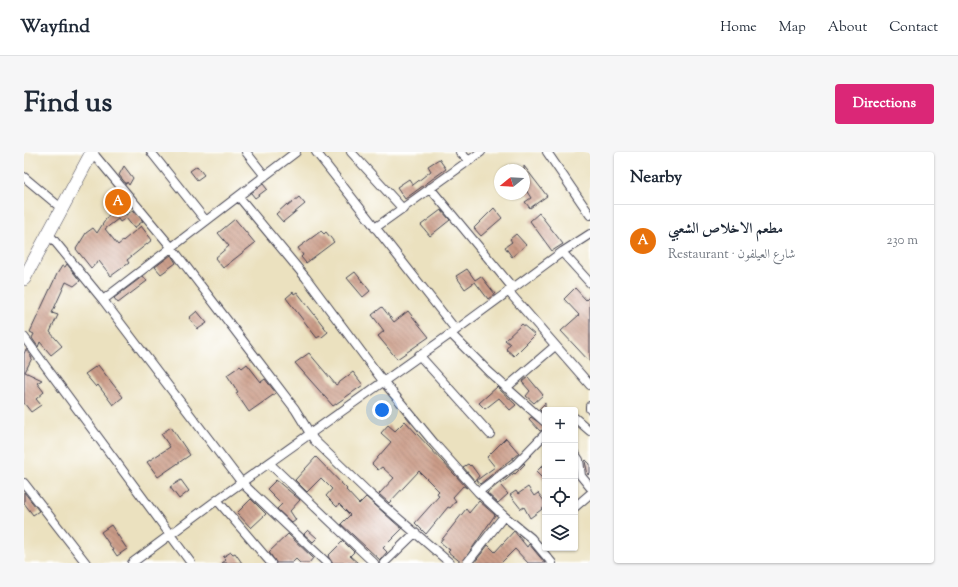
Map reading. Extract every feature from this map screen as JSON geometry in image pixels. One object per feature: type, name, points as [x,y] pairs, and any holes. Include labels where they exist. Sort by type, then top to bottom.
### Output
[{"type":"highway","points":[[24,279],[92,152]]},
{"type":"street","points":[[92,152],[172,248],[295,409],[310,433],[324,451],[450,563]]},
{"type":"street","points":[[151,152],[206,221]]},
{"type":"street","points":[[246,152],[265,176]]},
{"type":"street","points":[[103,300],[296,152]]},
{"type":"street","points":[[316,152],[454,332],[506,388],[542,419]]},
{"type":"street","points":[[351,152],[403,209]]},
{"type":"street","points":[[460,152],[469,161]]},
{"type":"street","points":[[375,228],[481,152]]},
{"type":"street","points":[[547,152],[590,215]]},
{"type":"street","points":[[24,177],[61,208]]},
{"type":"street","points":[[430,188],[555,346],[590,385]]},
{"type":"street","points":[[239,197],[306,278],[383,381],[478,492],[531,538],[552,563]]},
{"type":"street","points":[[48,233],[103,300],[242,483],[327,563]]},
{"type":"street","points":[[132,563],[310,433],[419,355],[454,332],[510,289],[590,234]]},
{"type":"street","points":[[562,252],[590,283]]},
{"type":"street","points":[[24,337],[191,563]]},
{"type":"street","points":[[506,388],[555,346]]},
{"type":"street","points":[[419,355],[490,434]]},
{"type":"street","points":[[578,421],[590,431]]},
{"type":"street","points":[[478,492],[516,464],[542,437]]},
{"type":"street","points":[[578,458],[581,476],[590,487]]},
{"type":"street","points":[[269,463],[374,563]]},
{"type":"street","points":[[24,483],[86,563]]},
{"type":"street","points":[[578,505],[590,494]]},
{"type":"street","points":[[217,500],[272,563]]},
{"type":"street","points":[[467,563],[504,516]]},
{"type":"street","points":[[384,563],[415,533]]},
{"type":"building","points":[[439,159],[446,169],[405,199],[397,187],[409,179],[413,185],[431,171],[428,166]]},
{"type":"building","points":[[124,166],[133,178],[129,185],[127,182],[126,184],[119,175]]},
{"type":"building","points":[[197,166],[204,175],[197,180],[190,171]]},
{"type":"building","points":[[530,174],[547,196],[530,208],[525,202],[531,198]]},
{"type":"building","points":[[263,184],[267,189],[255,198],[251,193]]},
{"type":"building","points":[[299,197],[305,204],[283,222],[276,214],[287,204],[288,206]]},
{"type":"building","points":[[118,205],[126,215],[133,210],[143,221],[134,228],[126,218],[120,222],[118,219],[105,229],[118,245],[141,226],[152,240],[127,260],[129,263],[111,276],[99,261],[91,268],[76,249],[86,233],[93,228],[97,233],[113,208]]},
{"type":"building","points":[[494,208],[502,218],[481,236],[474,228]]},
{"type":"building","points":[[441,210],[450,220],[430,236],[421,225]]},
{"type":"building","points":[[539,213],[563,244],[552,251],[530,221]]},
{"type":"building","points":[[235,219],[255,243],[223,268],[215,258],[229,246],[218,233]]},
{"type":"building","points":[[321,231],[324,234],[326,232],[334,242],[306,263],[301,257],[303,255],[298,248]]},
{"type":"building","points":[[516,234],[526,245],[512,257],[505,247],[512,242],[510,239]]},
{"type":"building","points":[[171,255],[176,263],[161,274],[155,267]]},
{"type":"building","points":[[67,264],[80,281],[74,286],[66,282],[52,313],[58,315],[50,332],[62,346],[51,355],[40,342],[38,347],[32,338],[34,334],[30,332],[57,274],[62,266],[65,267]]},
{"type":"building","points":[[467,269],[475,280],[481,276],[495,294],[488,299],[475,282],[465,289],[456,276]]},
{"type":"building","points":[[355,272],[370,291],[363,297],[347,278]]},
{"type":"building","points":[[143,276],[147,281],[118,303],[114,298]]},
{"type":"building","points":[[575,288],[586,300],[590,296],[590,362],[561,331],[579,315],[564,299]]},
{"type":"building","points":[[293,292],[294,294],[297,292],[328,332],[322,337],[320,336],[317,338],[286,298]]},
{"type":"building","points":[[382,307],[394,322],[408,311],[429,337],[397,359],[378,336],[384,331],[372,315]]},
{"type":"building","points":[[197,311],[207,323],[198,329],[189,318]]},
{"type":"building","points":[[522,324],[535,335],[514,356],[506,349],[510,344],[505,340]]},
{"type":"building","points":[[26,349],[32,358],[25,372],[42,380],[37,383],[44,392],[36,399],[41,405],[31,412],[24,403],[24,354]]},
{"type":"building","points":[[309,353],[336,385],[353,372],[363,385],[333,406],[295,363]]},
{"type":"building","points":[[247,364],[261,382],[265,379],[276,393],[249,412],[236,393],[238,392],[227,375],[240,366],[242,368]]},
{"type":"building","points":[[98,365],[123,397],[113,405],[98,385],[96,387],[85,374]]},
{"type":"building","points":[[528,377],[543,395],[534,403],[526,396],[530,391],[522,382]]},
{"type":"building","points":[[497,387],[516,405],[510,410],[499,398],[485,409],[479,403]]},
{"type":"building","points":[[545,403],[545,407],[542,407],[542,412],[539,409]]},
{"type":"building","points":[[531,417],[542,425],[542,430],[540,431],[529,419]]},
{"type":"building","points":[[405,421],[467,488],[463,486],[453,497],[456,501],[450,508],[448,507],[426,534],[415,523],[439,496],[437,493],[439,491],[419,471],[389,503],[379,494],[394,478],[382,467],[378,470],[372,464],[391,442],[381,433],[388,425],[395,431]]},
{"type":"building","points":[[171,427],[190,455],[158,477],[147,462],[170,447],[161,434]]},
{"type":"building","points":[[506,438],[519,453],[480,484],[477,480],[495,467],[487,457]]},
{"type":"building","points":[[316,457],[347,489],[346,490],[359,504],[366,497],[402,529],[383,548],[387,552],[380,560],[341,524],[350,515],[339,504],[337,507],[326,496],[332,489],[321,478],[307,492],[295,480]]},
{"type":"building","points":[[586,460],[590,464],[590,473],[588,475],[585,461]]},
{"type":"building","points":[[524,463],[525,464],[515,474],[514,473],[500,485],[508,494],[498,503],[487,493]]},
{"type":"building","points":[[468,464],[470,466],[471,465],[479,476],[475,481],[463,467]]},
{"type":"building","points":[[542,466],[542,478],[536,472]]},
{"type":"building","points":[[181,480],[189,491],[179,499],[170,487]]},
{"type":"building","points":[[276,480],[300,500],[290,511],[296,520],[292,523],[277,509],[282,504],[267,489]]},
{"type":"building","points":[[528,487],[534,496],[538,493],[542,498],[542,509],[530,518],[524,507],[521,509],[510,495],[516,491],[518,494]]},
{"type":"building","points":[[24,492],[39,511],[33,515],[24,503]]},
{"type":"building","points":[[251,499],[266,514],[251,528],[237,513]]},
{"type":"building","points":[[479,501],[495,515],[462,563],[448,552],[450,550],[440,542],[466,509],[469,513]]},
{"type":"building","points":[[111,525],[127,549],[117,556],[101,532]]},
{"type":"building","points":[[308,530],[317,538],[313,542],[304,534]]},
{"type":"building","points":[[514,531],[527,547],[529,544],[545,563],[528,563],[515,549],[501,563],[474,563],[488,545],[495,552]]},
{"type":"building","points":[[288,534],[313,558],[309,563],[300,563],[296,559],[292,563],[276,563],[269,552]]},
{"type":"building","points":[[343,541],[354,552],[350,556],[358,563],[332,563],[328,556]]},
{"type":"building","points":[[231,552],[233,554],[235,553],[242,563],[222,563],[226,560],[223,557]]},
{"type":"place","name":"مطعم الاخلاص الشعبي","points":[[118,202]]}]
